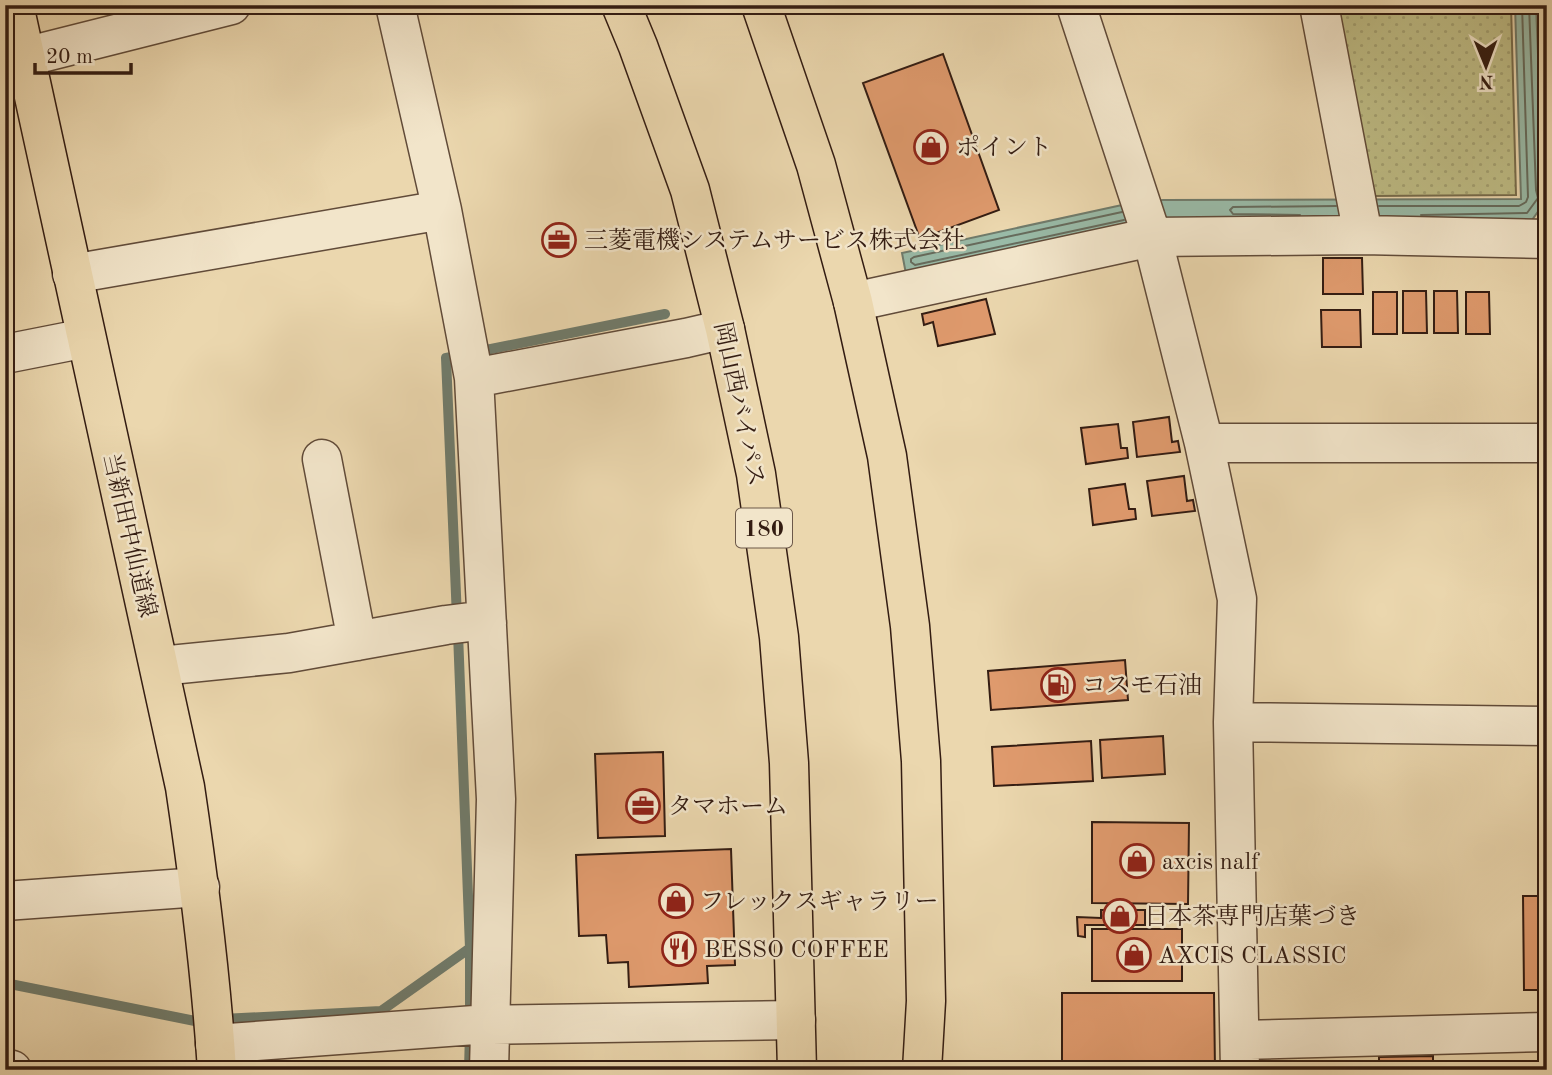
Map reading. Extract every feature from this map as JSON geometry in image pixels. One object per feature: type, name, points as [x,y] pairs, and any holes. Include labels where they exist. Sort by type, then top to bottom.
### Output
[{"type":"main road","name":"当新田中仙道線","points":[[14,5],[72,274],[76,340],[160,667],[185,787],[187,888],[215,1040]]},
{"type":"main road","name":"岡山西バイパス","points":[[621,5],[690,190],[725,329],[756,474],[779,637],[789,763],[797,1070]]},
{"type":"main road","points":[[761,5],[816,164],[853,302],[887,456],[910,626],[920,761],[926,1000],[922,1070]]},
{"type":"street","points":[[25,57],[231,5]]},
{"type":"street","points":[[395,5],[442,210],[471,363],[468,624],[496,799],[475,1025],[489,1070]]},
{"type":"street","points":[[1076,5],[1148,224],[1204,443],[1237,599],[1233,722],[1240,1055],[1547,1032]]},
{"type":"street","points":[[1319,5],[1360,218]]},
{"type":"street","points":[[72,274],[442,210]]},
{"type":"street","points":[[853,302],[1148,224],[1360,218],[1547,239]]},
{"type":"street","points":[[471,363],[685,338],[725,329]]},
{"type":"street","points":[[5,354],[76,340]]},
{"type":"street","points":[[1204,443],[1547,443]]},
{"type":"street","points":[[322,459],[357,641]]},
{"type":"street","points":[[160,667],[289,653],[468,624]]},
{"type":"street","points":[[1233,722],[1547,726]]},
{"type":"street","points":[[5,901],[187,888]]},
{"type":"street","points":[[215,1040],[475,1025],[796,1020]]},
{"type":"street","points":[[5,1068],[12,1070]]},
{"type":"shaded area","points":[[1335,5],[1511,5],[1516,195],[1372,196]]},
{"type":"water","points":[[1515,5],[1536,5],[1544,203],[1532,220],[906,274],[902,253],[1122,205],[1163,200],[1521,199]]},
{"type":"building","points":[[943,54],[999,210],[920,239],[863,83]]},
{"type":"building","points":[[1323,258],[1362,258],[1363,294],[1323,294]]},
{"type":"building","points":[[1403,291],[1426,291],[1427,333],[1403,333]]},
{"type":"building","points":[[1434,291],[1457,291],[1458,333],[1434,333]]},
{"type":"building","points":[[1373,292],[1397,292],[1397,334],[1373,334]]},
{"type":"building","points":[[1466,292],[1489,292],[1490,334],[1466,334]]},
{"type":"building","points":[[986,299],[995,334],[938,346],[933,322],[924,325],[922,314]]},
{"type":"building","points":[[1321,310],[1360,310],[1361,347],[1322,347]]},
{"type":"building","points":[[1169,417],[1172,442],[1178,441],[1180,452],[1137,457],[1133,422]]},
{"type":"building","points":[[1118,424],[1121,448],[1127,448],[1128,458],[1086,464],[1081,428]]},
{"type":"building","points":[[1184,476],[1187,501],[1193,500],[1195,511],[1152,516],[1147,481]]},
{"type":"building","points":[[1125,484],[1129,509],[1135,509],[1136,519],[1093,525],[1089,489]]},
{"type":"building","points":[[1125,660],[1128,700],[991,710],[988,671]]},
{"type":"building","points":[[1163,736],[1165,774],[1102,778],[1100,740]]},
{"type":"building","points":[[1091,741],[1093,781],[994,786],[992,747]]},
{"type":"building","points":[[663,752],[665,836],[598,838],[595,754]]},
{"type":"building","points":[[1092,822],[1189,823],[1188,904],[1092,903]]},
{"type":"building","points":[[731,849],[735,965],[707,966],[708,983],[629,987],[628,962],[608,963],[606,935],[579,936],[576,855]]},
{"type":"building","points":[[1523,896],[1547,896],[1547,990],[1524,990]]},
{"type":"building","points":[[1101,910],[1145,910],[1145,925],[1085,925],[1085,937],[1078,936],[1077,917],[1101,918]]},
{"type":"building","points":[[1092,929],[1182,929],[1182,981],[1092,981]]},
{"type":"building","points":[[1062,993],[1214,993],[1215,1070],[1062,1070]]},
{"type":"building","points":[[1433,1056],[1433,1070],[1379,1070],[1379,1057]]},
{"type":"waterway","points":[[476,352],[665,314]]},
{"type":"waterway","points":[[457,618],[446,358],[462,355]]},
{"type":"waterway","points":[[458,633],[470,948],[470,1016]]},
{"type":"waterway","points":[[222,1019],[381,1011],[470,948]]},
{"type":"waterway","points":[[5,983],[195,1021],[207,1020]]},
{"type":"waterway","points":[[469,1070],[470,1032]]},
{"type":"place","name":"ポイント","points":[[931,147]]},
{"type":"place","name":"三菱電機システムサービス株式会社","points":[[559,240]]},
{"type":"place","name":"コスモ石油","points":[[1058,685]]},
{"type":"place","name":"タマホーム","points":[[643,806]]},
{"type":"place","name":"axcis nalf","points":[[1137,861]]},
{"type":"place","name":"フレックスギャラリー","points":[[676,901]]},
{"type":"place","name":"日本茶専門店葉づき","points":[[1120,916]]},
{"type":"place","name":"BESSO COFFEE","points":[[679,949]]},
{"type":"place","name":"AXCIS CLASSIC","points":[[1134,955]]}]
